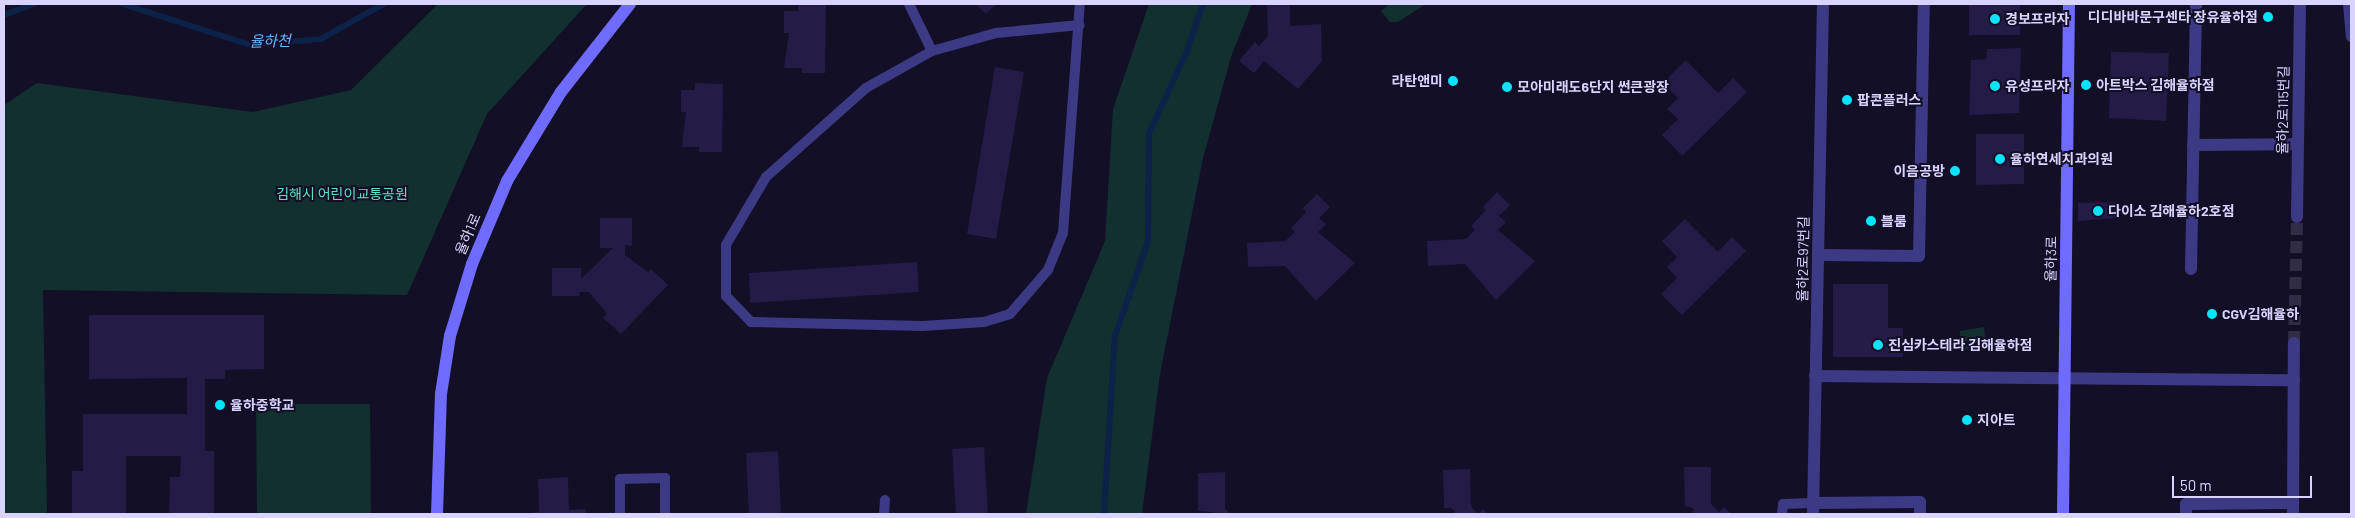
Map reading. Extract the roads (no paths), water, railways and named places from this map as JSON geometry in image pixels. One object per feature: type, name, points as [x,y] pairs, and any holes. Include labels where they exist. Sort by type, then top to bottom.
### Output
[{"type":"street","name":"율하1로","points":[[437,514],[441,394],[450,336],[472,264],[507,181],[561,92],[630,4]]},
{"type":"street","name":"율하2로97번길","points":[[1813,509],[1823,4]]},
{"type":"street","points":[[1818,255],[1919,256],[1924,4]]},
{"type":"street","name":"율하3로","points":[[2063,514],[2070,4]]},
{"type":"street","points":[[2191,269],[2196,4]]},
{"type":"street","name":"율하2로115번길","points":[[2297,217],[2300,4]]},
{"type":"street","points":[[2193,145],[2298,144]]},
{"type":"street","points":[[2186,514],[2186,504],[2293,508],[2294,343]]},
{"type":"street","points":[[1815,376],[2294,380]]},
{"type":"street","points":[[1813,509],[1920,502],[1920,514]]},
{"type":"lane","points":[[909,4],[932,51]]},
{"type":"lane","points":[[1080,4],[1080,25],[1063,233],[1048,270],[1010,314],[984,322],[923,326],[751,322],[726,296],[726,245],[766,177],[866,88],[932,51],[996,33],[1080,25]]},
{"type":"lane","points":[[2348,4],[2351,37]]},
{"type":"lane","points":[[620,514],[620,479],[665,478],[665,514]]},
{"type":"lane","points":[[884,514],[885,500]]},
{"type":"lane","points":[[1782,514],[1783,504],[1813,509]]},
{"type":"waterway","name":"율하천","points":[[4,15],[35,4]]},
{"type":"waterway","name":"율하천","points":[[123,4],[251,45],[321,39],[384,4]]},
{"type":"waterway","points":[[1104,514],[1115,336],[1148,242],[1149,134],[1187,51],[1203,4]]},
{"type":"tunnel","points":[[2294,343],[2297,217]]},
{"type":"place","name":"디디바바문구센타 장유율하점","points":[[2268,17]]},
{"type":"place","name":"경보프라자","points":[[1995,19]]},
{"type":"place","name":"라탄앤미","points":[[1453,81]]},
{"type":"place","name":"아트박스 김해율하점","points":[[2086,85]]},
{"type":"place","name":"유성프라자","points":[[1995,86]]},
{"type":"place","name":"모아미래도6단지 썬큰광장","points":[[1507,87]]},
{"type":"place","name":"팝콘플러스","points":[[1847,100]]},
{"type":"place","name":"율하연세치과의원","points":[[2000,159]]},
{"type":"place","name":"이음공방","points":[[1955,171]]},
{"type":"place","name":"다이소 김해율하2호점","points":[[2098,211]]},
{"type":"place","name":"블룸","points":[[1871,221]]},
{"type":"place","name":"CGV김해율하","points":[[2212,314]]},
{"type":"place","name":"진심카스테라 김해율하점","points":[[1878,345]]},
{"type":"place","name":"율하중학교","points":[[220,405]]},
{"type":"place","name":"지아트","points":[[1967,420]]},
{"type":"park label","name":"김해시 어린이교통공원","points":[[342,194]]}]
